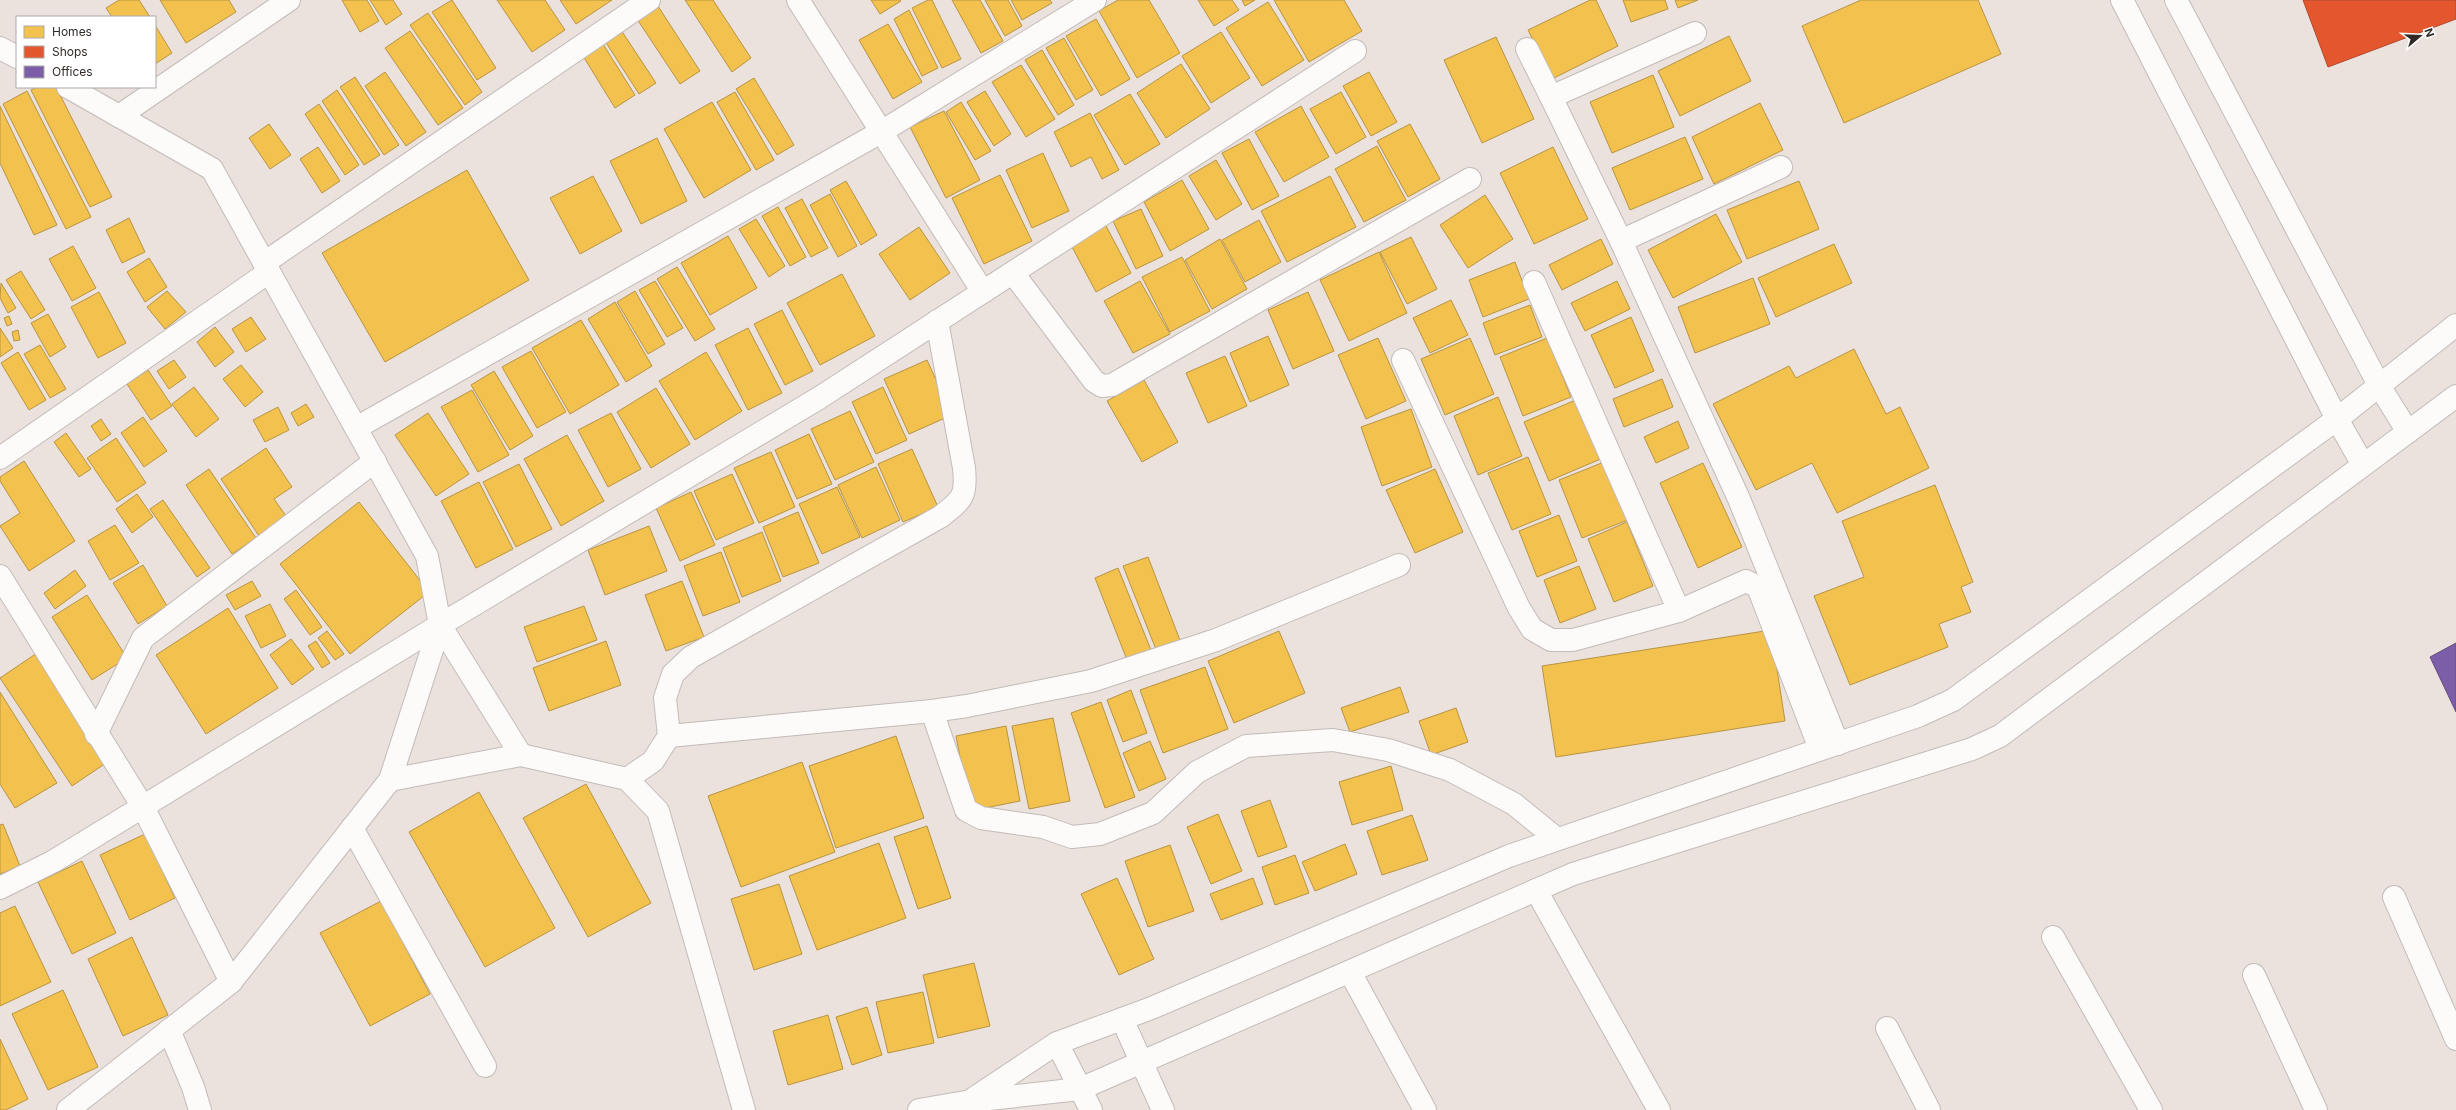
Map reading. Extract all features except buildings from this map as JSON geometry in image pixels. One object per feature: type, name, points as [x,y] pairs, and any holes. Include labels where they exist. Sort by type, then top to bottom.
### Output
[{"type":"street","points":[[119,116],[289,0]]},
{"type":"street","points":[[0,458],[266,267],[649,0]]},
{"type":"street","points":[[798,0],[983,292]]},
{"type":"street","points":[[356,428],[881,132],[1065,8],[1095,0]]},
{"type":"street","points":[[2122,0],[2337,419],[2363,465]]},
{"type":"street","points":[[2176,0],[2380,387],[2408,432]]},
{"type":"street","points":[[1551,97],[1695,33]]},
{"type":"street","points":[[0,48],[16,57]]},
{"type":"street","points":[[1527,49],[1621,241],[1738,499],[1829,747]]},
{"type":"street","points":[[0,888],[54,861],[440,625],[819,398],[1355,51]]},
{"type":"street","points":[[70,88],[212,169],[428,556],[440,625],[521,755]]},
{"type":"street","points":[[1621,241],[1781,166]]},
{"type":"street","points":[[1013,273],[1094,381],[1102,386],[1112,385],[1470,179]]},
{"type":"street","points":[[1534,282],[1679,611]]},
{"type":"street","points":[[627,779],[653,761],[669,736],[665,698],[673,674],[691,657],[933,520],[958,504],[966,488],[964,468],[937,321]]},
{"type":"street","points":[[971,1101],[1057,1043],[1122,1019],[1508,856],[1918,716],[1952,700],[2337,419],[2380,387],[2456,325]]},
{"type":"street","points":[[1403,360],[1519,608],[1532,629],[1551,640],[1573,640],[1679,611],[1746,581],[1758,587],[1829,747]]},
{"type":"street","points":[[919,1110],[971,1101],[1080,1089],[1573,874],[1972,749],[2000,736],[2456,396]]},
{"type":"street","points":[[96,734],[143,638],[375,461]]},
{"type":"street","points":[[669,736],[932,711],[967,706],[1091,681],[1216,640],[1399,565]]},
{"type":"street","points":[[0,576],[8,601],[143,807],[231,982]]},
{"type":"street","points":[[68,1110],[231,982],[390,780],[440,625]]},
{"type":"street","points":[[932,711],[966,810],[981,818],[1043,827],[1072,837],[1100,834],[1153,813],[1197,772],[1246,746],[1333,740],[1388,750],[1450,770],[1514,804],[1557,839]]},
{"type":"street","points":[[390,780],[521,755],[627,779],[658,811],[744,1110]]},
{"type":"street","points":[[352,828],[485,1066]]},
{"type":"street","points":[[1536,890],[1659,1110]]},
{"type":"street","points":[[2394,897],[2456,1039]]},
{"type":"street","points":[[2053,937],[2151,1110]]},
{"type":"street","points":[[1350,972],[1425,1110]]},
{"type":"street","points":[[2254,975],[2316,1110]]},
{"type":"street","points":[[1122,1019],[1164,1110]]},
{"type":"street","points":[[1886,1028],[1929,1110]]},
{"type":"street","points":[[169,1030],[193,1086],[200,1110]]},
{"type":"street","points":[[1057,1043],[1092,1110]]}]
